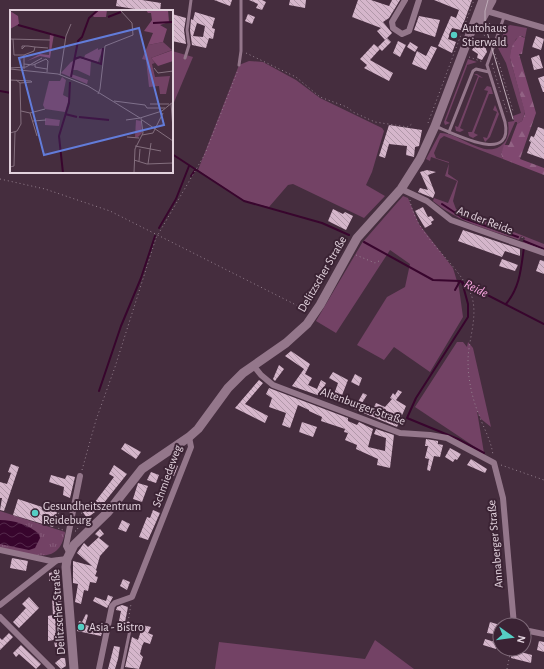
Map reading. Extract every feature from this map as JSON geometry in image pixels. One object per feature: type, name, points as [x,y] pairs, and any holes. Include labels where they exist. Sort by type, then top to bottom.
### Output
[{"type":"main road","name":"Delitzscher Straße","points":[[483,0],[486,15]]},
{"type":"main road","name":"Delitzscher Straße","points":[[74,669],[68,556],[80,538],[108,512],[142,469],[189,437],[198,429],[228,388],[253,365],[292,338],[313,315],[348,251],[367,225],[401,189],[420,158],[431,126],[492,0]]},
{"type":"street","points":[[405,0],[392,22],[393,28],[402,34],[409,30],[419,0]]},
{"type":"street","points":[[486,15],[504,17],[544,28]]},
{"type":"street","name":"An der Reide","points":[[401,189],[409,194],[427,200],[451,220],[457,223],[544,253]]},
{"type":"street","name":"Altenburger Straße","points":[[253,365],[261,375],[273,385],[400,433],[447,438],[494,462]]},
{"type":"street","name":"Schmiedeweg","points":[[132,597],[191,447],[189,437]]},
{"type":"street","name":"Annaberger Straße","points":[[494,462],[503,498],[513,617]]},
{"type":"street","points":[[0,605],[56,561],[68,556],[66,546],[80,476]]},
{"type":"street","points":[[0,550],[56,561]]},
{"type":"street","points":[[99,669],[112,606],[115,603],[132,597]]},
{"type":"street","points":[[0,617],[52,669]]},
{"type":"street","points":[[532,632],[544,634]]},
{"type":"lane","points":[[185,58],[189,45],[187,30],[191,0]]},
{"type":"lane","points":[[239,65],[241,51],[241,0]]},
{"type":"lane","points":[[485,70],[495,48],[504,17]]},
{"type":"lane","points":[[431,126],[484,145],[496,144],[501,140],[505,134],[506,126],[487,65]]},
{"type":"lane","points":[[449,132],[472,70],[485,70],[489,72]]},
{"type":"lane","points":[[122,669],[131,625]]},
{"type":"path","points":[[431,126],[474,0]]},
{"type":"path","points":[[486,15],[488,30],[494,29]]},
{"type":"path","points":[[480,34],[483,31],[489,52]]},
{"type":"path","points":[[496,49],[495,53],[513,111],[502,114]]},
{"type":"path","points":[[241,51],[296,77],[320,97],[347,107],[353,112],[375,122],[408,127],[414,123]]},
{"type":"path","points":[[465,54],[467,57],[482,62],[484,60],[488,61]]},
{"type":"path","points":[[487,65],[498,62]]},
{"type":"path","points":[[492,64],[507,113]]},
{"type":"path","points":[[80,476],[96,420],[159,234],[207,147],[239,65]]},
{"type":"path","points":[[0,179],[45,189],[110,211],[159,234],[304,308],[313,315]]},
{"type":"path","points":[[409,194],[412,209],[419,224],[463,281],[472,298],[473,310],[468,363],[471,393],[491,443],[494,462],[544,480]]},
{"type":"path","points":[[348,251],[375,263],[381,260]]},
{"type":"path","points":[[71,516],[80,517],[88,523]]},
{"type":"path","points":[[131,625],[127,623],[132,597]]},
{"type":"path","points":[[507,669],[509,657]]},
{"type":"green space","points":[[510,25],[527,28],[525,38],[522,36],[516,39],[511,50],[510,58],[525,112],[522,121],[517,124],[517,122],[515,122],[501,154],[503,159],[444,136],[440,139],[434,153],[436,158],[449,163],[431,157],[430,161],[426,159],[440,133],[448,134],[481,148],[489,149],[497,148],[506,141],[508,122],[514,121],[513,116],[521,113],[506,63],[498,48],[499,45],[503,46],[504,42],[501,40],[506,27]]},
{"type":"green space","points":[[520,36],[525,38],[522,54],[519,54],[536,113],[520,159],[544,168],[544,175],[503,159],[501,154],[504,145],[509,145],[517,124],[522,121],[525,113],[510,58],[512,46],[515,40]]},
{"type":"green space","points":[[173,51],[193,57],[173,105]]},
{"type":"green space","points":[[468,59],[477,62],[467,65],[446,121],[450,123],[445,125],[444,122]]},
{"type":"green space","points":[[249,61],[263,62],[296,80],[320,98],[382,128],[384,131],[372,172],[366,185],[385,196],[364,218],[293,184],[288,185],[269,207],[244,201],[198,170],[239,65]]},
{"type":"green space","points":[[474,74],[477,74],[483,78],[479,77],[460,128],[464,130],[460,132],[456,131],[455,126],[458,127],[478,76]]},
{"type":"green space","points":[[487,86],[491,87],[493,94],[489,94],[474,133],[478,135],[473,138],[469,136],[468,132],[472,132],[488,91],[484,90]]},
{"type":"green space","points":[[495,105],[499,114],[490,137],[485,142],[483,137],[487,138],[497,112],[493,110]]},
{"type":"green space","points":[[449,163],[448,174],[458,181],[453,201],[456,209],[544,244],[544,251],[523,243],[525,238],[521,236],[519,240],[485,229],[464,220],[443,209],[433,201],[434,198],[448,203],[457,181],[445,176]]},
{"type":"green space","points":[[403,196],[408,198],[419,224],[453,268],[459,288],[463,317],[430,372],[394,347],[384,360],[357,345],[387,297],[405,287],[410,264],[390,250],[336,333],[316,321],[362,243]]},
{"type":"green space","points":[[457,342],[463,342],[467,347],[468,342],[473,348],[491,427],[481,419],[477,411],[484,453],[415,407]]},
{"type":"green space","points":[[0,511],[65,532],[62,544],[56,551],[49,555],[31,554],[0,548]]},
{"type":"green space","points":[[375,640],[414,669],[215,669],[219,642],[365,659]]},
{"type":"water","points":[[0,520],[21,524],[31,528],[39,534],[40,538],[35,548],[29,550],[0,544]]},
{"type":"building","points":[[117,0],[142,0],[161,3],[160,10],[141,10],[116,6]]},
{"type":"building","points":[[214,0],[232,0],[230,6]]},
{"type":"building","points":[[249,0],[262,0],[266,2],[262,10],[256,8],[258,4]]},
{"type":"building","points":[[290,0],[306,0],[305,8],[289,5]]},
{"type":"building","points":[[358,0],[371,0],[389,6],[392,0],[400,0],[389,18],[383,22],[392,33],[385,40],[377,31],[381,28],[352,17]]},
{"type":"building","points":[[434,0],[472,0],[461,30],[452,28],[448,39],[456,42],[452,53],[438,46],[451,16],[456,18],[459,10]]},
{"type":"building","points":[[195,12],[215,18],[212,28],[215,29],[213,39],[209,38],[206,48],[192,45],[190,30],[191,19],[193,20]],"holes":[[[197,23],[205,26],[203,37],[193,36]]]},
{"type":"building","points":[[173,14],[186,18],[184,30],[186,44],[173,41]]},
{"type":"building","points":[[248,14],[255,17],[252,24],[245,21]]},
{"type":"building","points":[[419,16],[440,20],[435,37],[414,30]]},
{"type":"building","points":[[536,36],[544,39],[541,50],[532,47]]},
{"type":"building","points":[[387,38],[391,42],[382,51],[378,47]]},
{"type":"building","points":[[479,39],[483,40],[487,52],[482,60],[477,58],[478,54],[472,50]]},
{"type":"building","points":[[398,41],[406,45],[400,57],[393,53]]},
{"type":"building","points":[[410,42],[418,47],[415,52],[407,47]]},
{"type":"building","points":[[374,44],[380,49],[370,60],[393,73],[389,81],[364,68],[367,65],[360,59]]},
{"type":"building","points":[[431,46],[437,48],[426,70],[412,64],[417,51],[426,56]]},
{"type":"building","points":[[539,55],[543,68],[534,70],[531,58]]},
{"type":"building","points":[[544,76],[544,92],[543,92],[538,78]]},
{"type":"building","points":[[389,125],[422,130],[419,146],[415,147],[414,157],[406,155],[407,146],[389,144],[385,158],[379,156]]},
{"type":"building","points":[[538,127],[544,129],[544,159],[527,153],[531,142],[529,141],[531,136],[534,137]]},
{"type":"building","points":[[427,170],[436,172],[428,175],[435,193],[433,198],[418,192],[420,188],[428,190],[420,172]]},
{"type":"building","points":[[423,207],[428,217],[431,216],[434,220],[431,222],[432,224],[425,228],[415,211]]},
{"type":"building","points":[[333,209],[343,214],[345,212],[353,216],[346,230],[328,221]]},
{"type":"building","points":[[463,230],[520,249],[520,256],[505,251],[502,257],[458,241]]},
{"type":"building","points":[[502,259],[518,265],[515,271],[499,266]]},
{"type":"building","points":[[540,260],[544,261],[544,274],[536,271]]},
{"type":"building","points":[[291,351],[310,364],[305,374],[312,378],[308,385],[317,389],[321,380],[326,383],[320,396],[292,386],[304,369],[285,356]]},
{"type":"building","points":[[279,365],[284,369],[275,381],[273,379]]},
{"type":"building","points":[[333,372],[348,380],[339,403],[332,400],[338,383],[329,378]]},
{"type":"building","points":[[355,374],[362,378],[359,386],[351,382]]},
{"type":"building","points":[[259,380],[263,383],[245,404],[268,416],[265,423],[235,408]]},
{"type":"building","points":[[269,388],[348,418],[348,421],[357,425],[359,422],[373,429],[368,447],[385,451],[386,438],[374,434],[376,429],[394,435],[390,468],[377,465],[378,459],[356,449],[357,445],[345,440],[348,433],[344,432],[345,429],[321,421],[322,417],[298,405],[290,428],[282,425],[286,413],[269,407],[272,398],[266,394]]},
{"type":"building","points":[[398,390],[402,392],[396,400],[406,406],[397,427],[354,409],[363,393],[367,395],[362,403],[373,409],[376,403],[385,407],[392,399],[390,398],[393,393],[395,395]]},
{"type":"building","points":[[302,422],[317,427],[313,437],[299,432]]},
{"type":"building","points":[[426,439],[438,441],[438,444],[443,445],[440,457],[434,456],[430,471],[427,470],[429,459],[425,458],[428,446],[425,446]]},
{"type":"building","points":[[125,443],[141,452],[136,459],[121,449]]},
{"type":"building","points":[[450,448],[461,454],[457,460],[455,459],[453,462],[445,457]]},
{"type":"building","points":[[471,459],[487,469],[485,473],[467,465]]},
{"type":"building","points":[[170,463],[178,466],[174,476],[166,472]]},
{"type":"building","points":[[11,464],[19,467],[4,511],[0,510],[2,498],[0,498],[0,482],[7,484],[11,473],[8,472]]},
{"type":"building","points":[[114,465],[127,474],[99,509],[87,518],[82,511],[90,505],[92,506],[114,477],[109,474]]},
{"type":"building","points":[[151,472],[159,475],[156,483],[147,480]]},
{"type":"building","points":[[51,475],[65,479],[67,475],[75,477],[70,498],[63,495],[64,487],[49,482]]},
{"type":"building","points":[[138,483],[148,486],[142,502],[133,499]]},
{"type":"building","name":"Gesundheitszentrum Reideburg","points":[[18,499],[57,512],[53,527],[13,515]]},
{"type":"building","points":[[153,510],[160,513],[148,540],[139,537],[147,517],[150,518]]},
{"type":"building","points":[[122,520],[130,524],[126,532],[118,529]]},
{"type":"building","points":[[100,529],[104,534],[99,538],[109,546],[100,556],[95,576],[98,577],[96,583],[90,582],[88,591],[84,590],[81,604],[75,602],[78,584],[73,583],[73,561],[92,566],[77,553],[84,543],[88,547],[99,537],[95,534]]},
{"type":"building","points":[[12,558],[28,561],[26,571],[10,568]]},
{"type":"building","points":[[54,569],[59,569],[59,580],[49,581],[49,573],[54,572]]},
{"type":"building","points":[[123,579],[130,582],[127,590],[120,586]]},
{"type":"building","points":[[108,595],[113,597],[107,608],[93,601],[95,597],[106,601]]},
{"type":"building","points":[[61,596],[62,608],[58,608],[59,637],[64,637],[64,646],[55,647],[54,640],[48,641],[48,616],[53,615],[52,597]]},
{"type":"building","points":[[29,597],[39,608],[19,628],[13,622],[26,608],[22,604]]},
{"type":"building","points":[[122,605],[128,607],[125,622],[130,622],[127,628],[118,626],[121,611],[116,610],[117,607]]},
{"type":"building","points":[[86,614],[88,615],[85,625],[103,629],[101,636],[77,631],[79,621],[82,622]]},
{"type":"building","points":[[490,622],[492,623],[492,634],[487,633]]},
{"type":"building","points":[[133,623],[151,627],[148,633],[153,635],[150,644],[144,642],[142,646],[140,654],[143,657],[139,669],[125,667],[132,637],[138,640],[141,631],[133,629]]},
{"type":"building","points":[[9,633],[13,637],[0,650],[0,638],[2,640]]},
{"type":"building","points":[[485,639],[492,641],[492,648],[483,645]]},
{"type":"building","points":[[539,641],[544,642],[544,652],[537,650]]},
{"type":"building","points":[[21,645],[41,664],[36,669],[19,654],[16,657],[13,653]]},
{"type":"building","points":[[114,646],[120,647],[118,659],[115,669],[108,669]]},
{"type":"building","points":[[511,657],[532,657],[531,663]]},
{"type":"building","points":[[61,658],[65,658],[66,666],[61,669],[55,663]]},
{"type":"waterway","name":"Reide","points":[[0,91],[10,93]]},
{"type":"waterway","name":"Reide","points":[[173,155],[244,201],[322,223],[349,235]]},
{"type":"waterway","points":[[159,228],[176,199],[189,166]]},
{"type":"waterway","points":[[191,176],[195,170]]},
{"type":"waterway","points":[[442,204],[463,218],[518,237]]},
{"type":"waterway","points":[[99,391],[121,326],[141,278],[155,236]]},
{"type":"waterway","points":[[524,241],[544,249]]},
{"type":"waterway","name":"Reide","points":[[364,242],[433,280],[460,281],[544,324]]},
{"type":"waterway","points":[[506,304],[511,298],[517,284],[521,270],[524,247]]},
{"type":"waterway","points":[[455,290],[460,281]]},
{"type":"waterway","points":[[462,282],[468,304],[468,317],[416,398],[407,418],[458,439],[484,453]]},
{"type":"tram line","points":[[488,0],[485,11],[485,25],[513,119]]},
{"type":"place","name":"Autohaus Stierwald","points":[[454,35]]},
{"type":"place","name":"Gesundheitszentrum Reideburg","points":[[35,513]]},
{"type":"place","name":"Asia - Bistro","points":[[81,627]]}]
